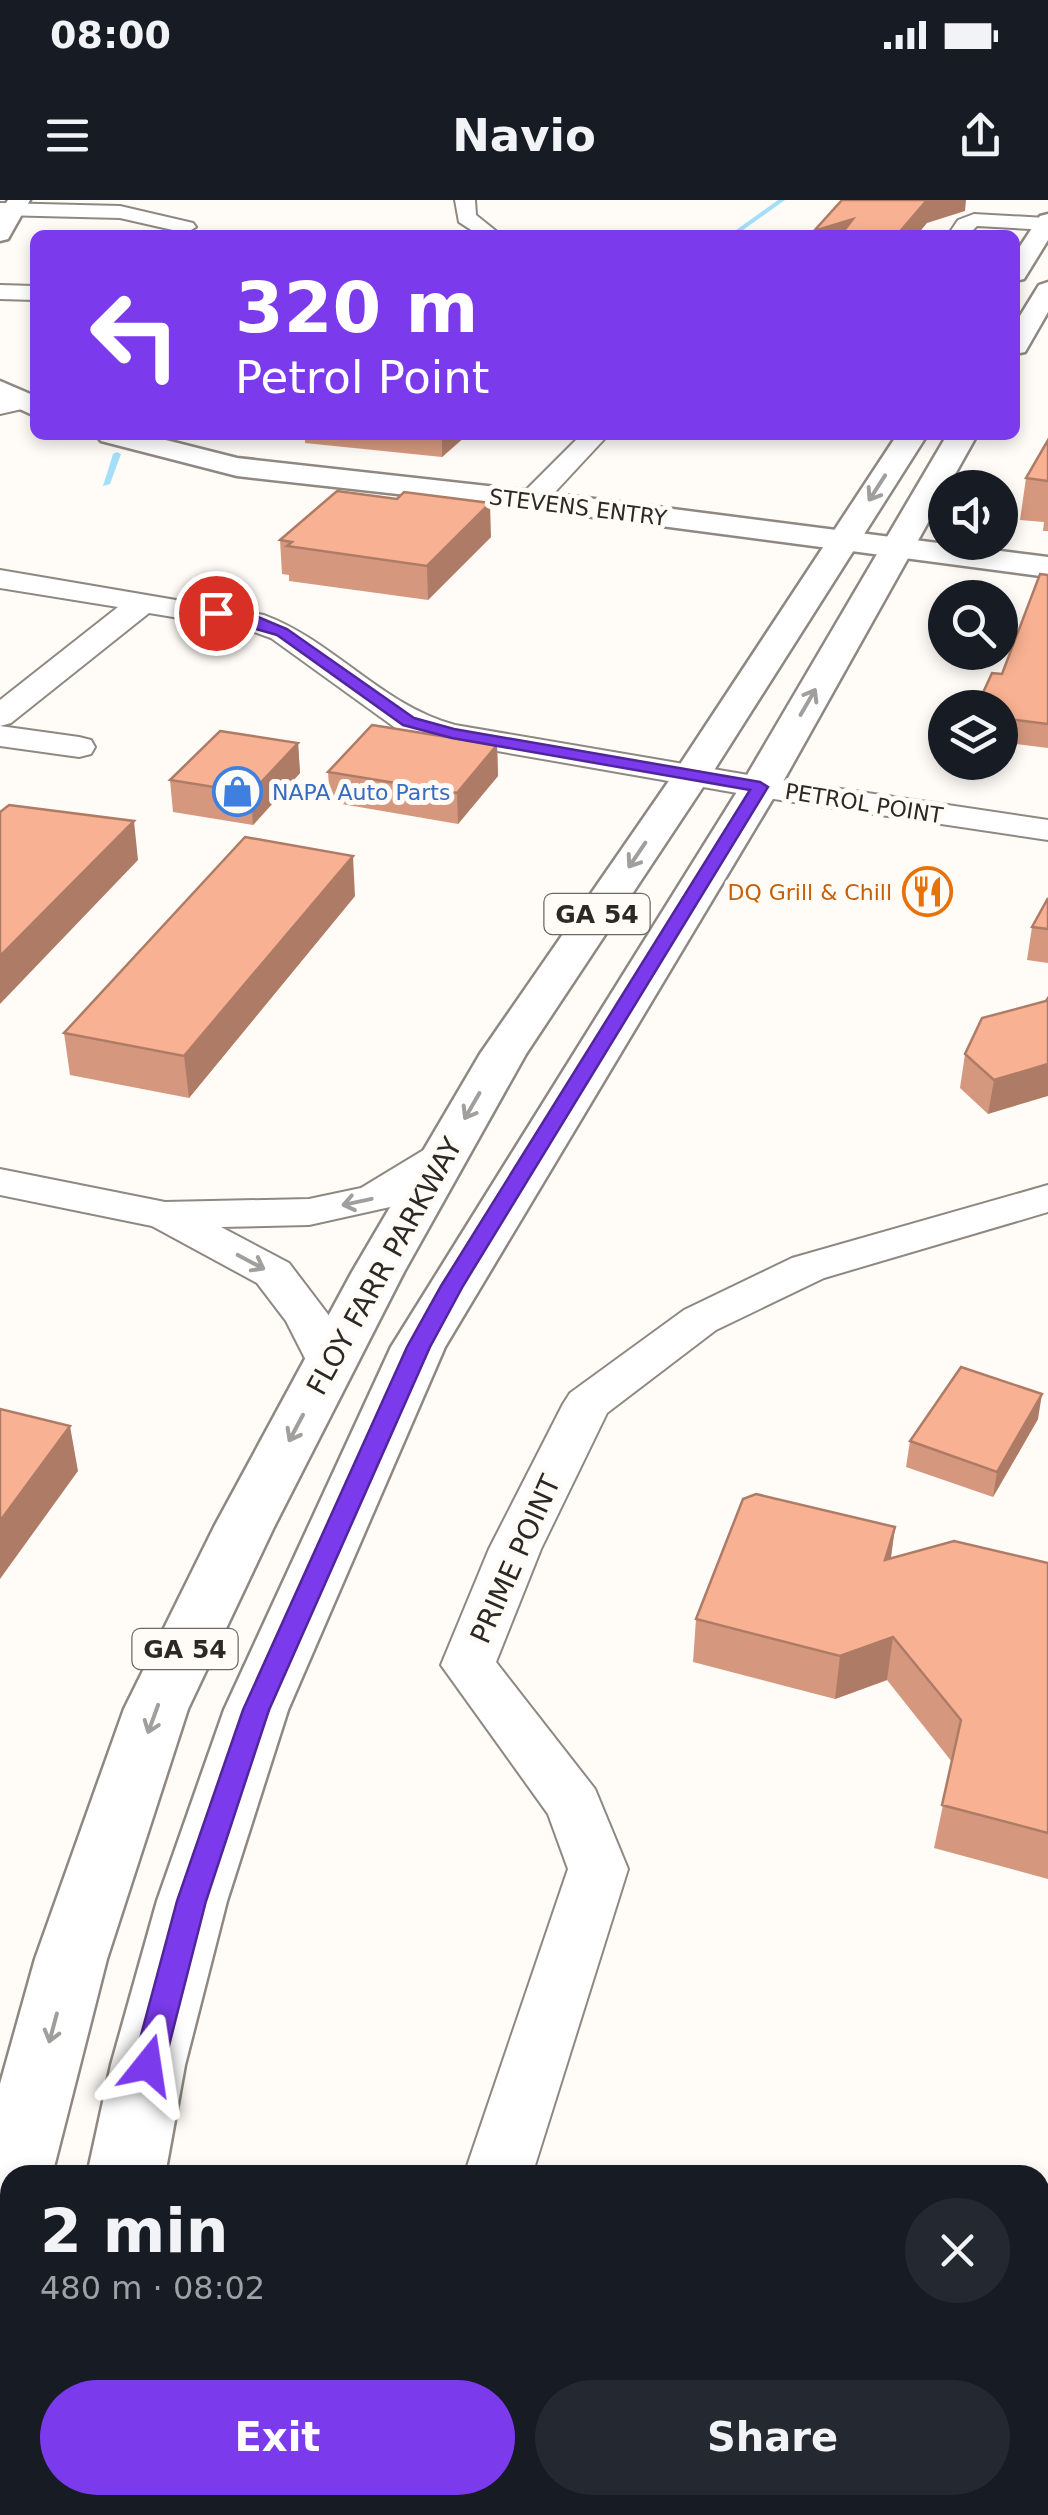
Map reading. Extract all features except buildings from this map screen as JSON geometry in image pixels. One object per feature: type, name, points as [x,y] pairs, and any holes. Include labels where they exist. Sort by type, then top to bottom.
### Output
[{"type":"main road","points":[[0,234],[11,206]]},
{"type":"main road","points":[[1020,266],[1047,223]]},
{"type":"main road","points":[[1020,338],[1048,290]]},
{"type":"main road","name":"STEVENS ENTRY","points":[[131,440],[237,467],[532,500],[1048,567]]},
{"type":"main road","name":"FLOY FARR PARKWAY","points":[[17,2165],[72,1959],[156,1709],[330,1363],[503,1054],[692,775],[909,440]]},
{"type":"main road","name":"GA 54","points":[[128,2165],[148,2065],[192,1901],[256,1710],[418,1347],[760,787],[959,440]]},
{"type":"street","points":[[465,200],[466,218],[484,230]]},
{"type":"street","points":[[11,206],[120,212],[186,227]]},
{"type":"street","points":[[961,230],[974,220],[1047,223]]},
{"type":"street","points":[[0,292],[30,293]]},
{"type":"street","points":[[532,500],[590,440]]},
{"type":"street","name":"PETROL POINT","points":[[0,579],[253,620],[282,632],[408,722],[452,734],[760,787],[1048,830]]},
{"type":"street","points":[[0,716],[144,601]]},
{"type":"street","points":[[0,736],[79,747]]},
{"type":"street","points":[[0,1182],[166,1215],[309,1212],[375,1198],[442,1157]]},
{"type":"street","name":"PRIME POINT","points":[[501,2165],[598,1869],[574,1804],[468,1665],[516,1549],[588,1404],[700,1320],[808,1268],[1048,1198]]},
{"type":"street","points":[[166,1215],[273,1274],[307,1317],[330,1363]]},
{"type":"waterway","points":[[739,230],[782,200]]},
{"type":"waterway","points":[[106,484],[117,454]]},
{"type":"place","name":"NAPA Auto Parts","points":[[237,792]]},
{"type":"place","name":"DQ Grill & Chill","points":[[927,892]]},
{"type":"route","points":[[148,2065],[192,1901],[256,1710],[418,1347],[760,787],[452,734],[408,722],[282,632],[253,620],[216,613]]}]
